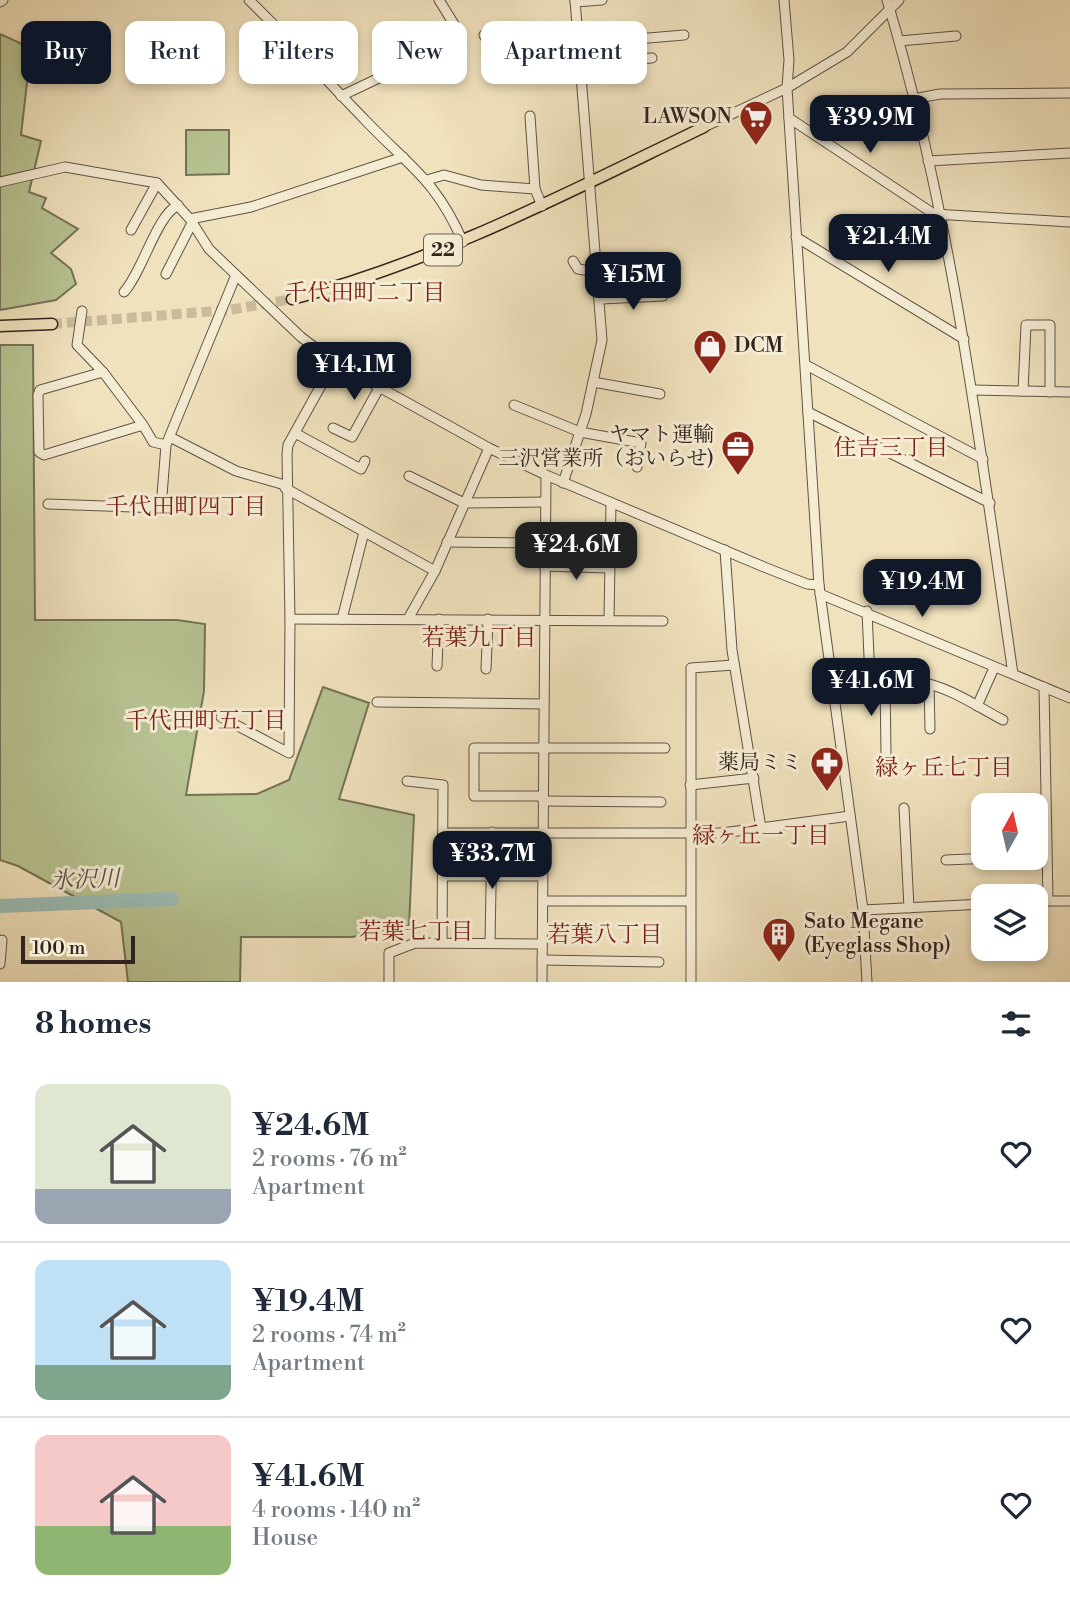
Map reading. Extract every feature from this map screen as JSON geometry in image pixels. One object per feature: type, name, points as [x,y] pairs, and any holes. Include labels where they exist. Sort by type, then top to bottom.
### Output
[{"type":"main road","name":"22","points":[[292,299],[399,268],[463,242],[704,127]]},
{"type":"main road","points":[[0,326],[52,324]]},
{"type":"street","points":[[249,0],[258,4],[341,96],[427,180],[447,208],[463,242]]},
{"type":"street","points":[[341,96],[440,49],[456,37],[457,29],[439,0]]},
{"type":"street","points":[[576,21],[575,1],[602,0]]},
{"type":"street","points":[[784,0],[819,589],[863,910],[867,982]]},
{"type":"street","points":[[887,0],[900,41],[928,161],[974,390],[1013,674]]},
{"type":"street","points":[[704,127],[788,88],[847,52],[899,0]]},
{"type":"street","points":[[647,38],[684,35]]},
{"type":"street","points":[[900,41],[956,36]]},
{"type":"street","points":[[647,58],[652,58]]},
{"type":"street","points":[[563,483],[580,432],[603,341],[582,84]]},
{"type":"street","points":[[913,99],[940,94],[1070,93]]},
{"type":"street","points":[[530,116],[535,189],[542,206]]},
{"type":"street","points":[[789,118],[940,216],[1070,222]]},
{"type":"street","points":[[928,161],[1070,153]]},
{"type":"street","points":[[191,221],[251,207],[403,157]]},
{"type":"street","points":[[0,182],[65,167],[157,183],[191,221],[209,249],[301,337],[334,362],[379,388],[563,483],[819,589],[995,668],[1070,698]]},
{"type":"street","points":[[427,180],[444,175],[481,185],[535,189]]},
{"type":"street","points":[[131,230],[157,183]]},
{"type":"street","points":[[124,292],[137,279],[167,215],[177,205]]},
{"type":"street","points":[[166,274],[191,221]]},
{"type":"street","points":[[796,237],[964,339]]},
{"type":"street","points":[[573,261],[578,269],[641,271]]},
{"type":"street","points":[[48,504],[161,508],[168,441],[236,275]]},
{"type":"street","points":[[601,299],[663,296]]},
{"type":"street","points":[[82,311],[77,345],[103,372],[144,425],[153,442],[168,441],[236,471],[285,486],[435,571]]},
{"type":"street","points":[[1023,391],[1026,326],[1051,325],[1050,391]]},
{"type":"street","points":[[220,717],[289,753],[290,619],[285,486],[287,454],[295,433],[334,362]]},
{"type":"street","points":[[806,365],[984,459]]},
{"type":"street","points":[[103,372],[40,390],[39,452],[44,455],[144,425]]},
{"type":"street","points":[[593,382],[660,394]]},
{"type":"street","points":[[333,428],[352,437],[379,388]]},
{"type":"street","points":[[974,390],[1070,392]]},
{"type":"street","points":[[514,405],[580,432],[641,443],[637,467]]},
{"type":"street","points":[[808,412],[990,503]]},
{"type":"street","points":[[295,433],[360,469],[365,461]]},
{"type":"street","points":[[408,619],[435,571],[489,447]]},
{"type":"street","points":[[542,982],[546,475]]},
{"type":"street","points":[[409,476],[464,503],[544,502]]},
{"type":"street","points":[[609,620],[611,503]]},
{"type":"street","points":[[342,619],[364,532]]},
{"type":"street","points":[[447,542],[544,543]]},
{"type":"street","points":[[725,550],[734,665],[761,828]]},
{"type":"street","points":[[544,566],[609,568]]},
{"type":"street","points":[[867,611],[870,680],[885,683],[920,682],[1003,720]]},
{"type":"street","points":[[290,619],[663,621]]},
{"type":"street","points":[[437,666],[439,619]]},
{"type":"street","points":[[486,669],[488,619]]},
{"type":"street","points":[[691,982],[691,668],[734,665]]},
{"type":"street","points":[[977,706],[995,668]]},
{"type":"street","points":[[885,683],[886,753]]},
{"type":"street","points":[[929,685],[930,729]]},
{"type":"street","points":[[1044,687],[1046,793]]},
{"type":"street","points":[[377,702],[543,704]]},
{"type":"street","points":[[661,802],[474,796],[474,748],[665,748]]},
{"type":"street","points":[[690,785],[754,778]]},
{"type":"street","points":[[407,781],[443,785],[442,943]]},
{"type":"street","points":[[904,808],[909,908]]},
{"type":"street","points":[[443,832],[543,830],[689,834],[850,816]]},
{"type":"street","points":[[490,943],[492,832]]},
{"type":"street","points":[[946,860],[971,859]]},
{"type":"street","points":[[443,876],[542,876]]},
{"type":"street","points":[[543,901],[689,901]]},
{"type":"street","points":[[1048,901],[1070,901]]},
{"type":"street","points":[[863,910],[971,905]]},
{"type":"street","points":[[0,964],[2,940]]},
{"type":"street","points":[[389,982],[388,953],[415,943],[542,943]]},
{"type":"street","points":[[542,960],[659,962]]},
{"type":"green space","points":[[0,34],[21,43],[21,84],[27,84],[21,135],[41,141],[29,192],[46,198],[42,208],[78,229],[51,253],[71,269],[76,284],[56,300],[0,310]]},
{"type":"green space","points":[[186,130],[229,130],[229,174],[186,175]]},
{"type":"green space","points":[[0,345],[33,345],[35,620],[177,620],[205,624],[204,691],[186,795],[257,794],[289,780],[323,687],[369,703],[339,799],[414,815],[409,926],[352,937],[241,937],[240,982],[128,982],[121,922],[18,866],[0,860]]},
{"type":"waterway","name":"氷沢川","points":[[0,906],[172,899]]},
{"type":"tunnel","points":[[52,324],[229,310],[292,299]]},
{"type":"place","name":"LAWSON","points":[[756,147]]},
{"type":"place","name":"DCM","points":[[710,376]]},
{"type":"place","name":"ヤマト運輸 三沢営業所（おいらせ)","points":[[738,477]]},
{"type":"place","name":"薬局ミミ","points":[[827,793]]},
{"type":"place","name":"Sato Megane (Eyeglass Shop)","points":[[779,964]]},
{"type":"district","name":"千代田町二丁目","points":[[365,293]]},
{"type":"district","name":"住吉三丁目","points":[[891,448]]},
{"type":"district","name":"千代田町四丁目","points":[[186,507]]},
{"type":"district","name":"若葉九丁目","points":[[479,638]]},
{"type":"district","name":"千代田町五丁目","points":[[206,721]]},
{"type":"district","name":"緑ヶ丘七丁目","points":[[944,768]]},
{"type":"district","name":"緑ヶ丘一丁目","points":[[761,836]]},
{"type":"district","name":"若葉七丁目","points":[[416,932]]},
{"type":"district","name":"若葉八丁目","points":[[605,935]]}]
